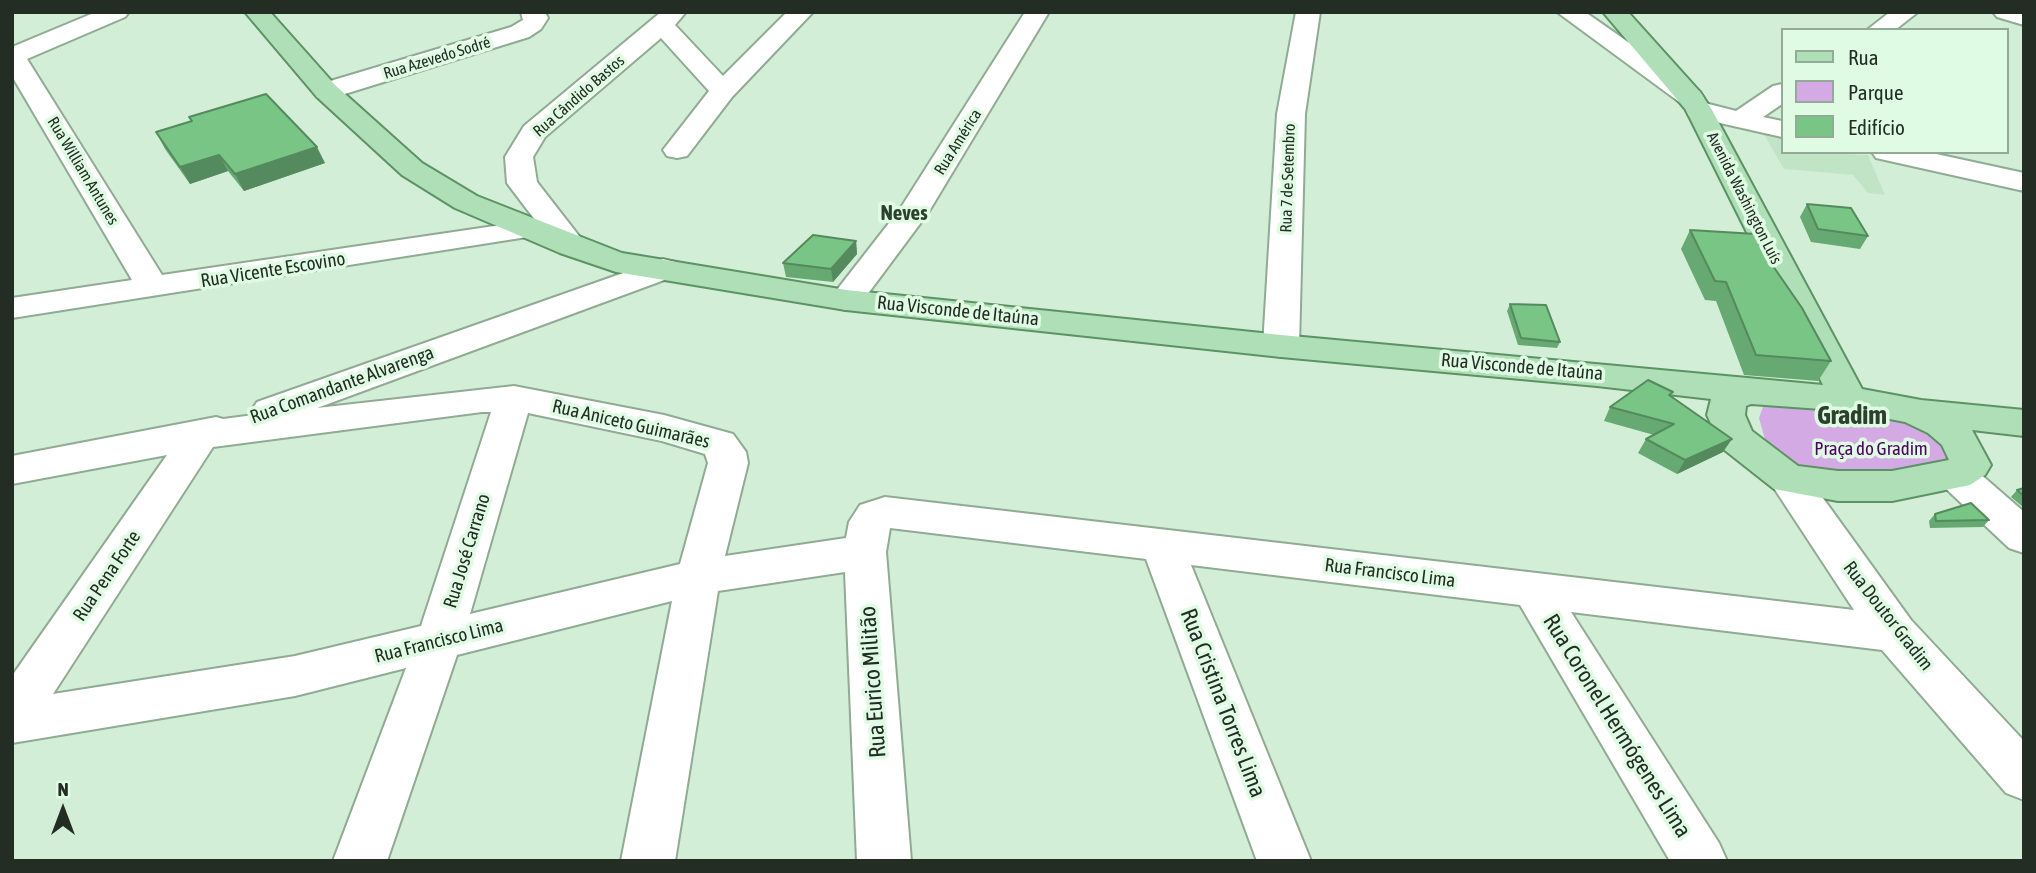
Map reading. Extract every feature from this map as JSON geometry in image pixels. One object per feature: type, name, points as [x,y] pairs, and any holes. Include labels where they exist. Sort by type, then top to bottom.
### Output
[{"type":"main road","name":"Avenida Washington Luís","points":[[1615,12],[1695,104],[1849,399]]},
{"type":"main road","name":"Rua Visconde de Itaúna","points":[[265,14],[326,91],[412,169],[466,202],[616,262],[845,300],[1281,346],[1849,399],[1914,411]]},
{"type":"main road","points":[[1614,376],[1699,414],[1788,480],[1838,486],[1892,486],[1963,470],[1989,448],[1987,429],[2007,421]]},
{"type":"main road","points":[[1736,439],[1726,415],[1729,400],[1745,391]]},
{"type":"main road","points":[[1914,411],[2007,421]]},
{"type":"main road","points":[[1914,411],[1941,424],[1957,437],[1963,470]]},
{"type":"street","points":[[12,55],[117,12]]},
{"type":"street","name":"Rua Azevedo Sodré","points":[[326,91],[520,33],[533,24],[536,18],[533,12]]},
{"type":"street","points":[[677,150],[723,91],[801,12]]},
{"type":"street","name":"Rua América","points":[[845,300],[913,213],[1037,12]]},
{"type":"street","name":"Rua 7 de Setembro","points":[[1281,346],[1291,114],[1308,12]]},
{"type":"street","points":[[1569,12],[1695,104],[1740,120],[1780,129]]},
{"type":"street","points":[[1882,28],[1906,12]]},
{"type":"street","points":[[2005,12],[2024,18]]},
{"type":"street","name":"Rua Cândido Bastos","points":[[572,246],[522,183],[519,157],[534,132],[668,19],[723,91]]},
{"type":"street","name":"Rua William Antunes","points":[[12,55],[153,288]]},
{"type":"street","points":[[1740,120],[1780,93]]},
{"type":"street","points":[[1895,154],[2024,182]]},
{"type":"street","name":"Rua Vicente Escovino","points":[[12,308],[534,229]]},
{"type":"street","name":"Rua Comandante Alvarenga","points":[[12,470],[201,435],[663,270]]},
{"type":"street","name":"Rua Aniceto Guimarães","points":[[201,435],[514,398],[664,428],[719,443],[726,452],[728,463],[698,578],[648,861]]},
{"type":"street","name":"Rua José Carrano","points":[[360,861],[439,641],[514,398]]},
{"type":"street","name":"Rua Pena Forte","points":[[12,719],[201,435]]},
{"type":"street","points":[[1963,470],[2024,537]]},
{"type":"street","name":"Rua Doutor Gradim","points":[[1788,480],[1895,633],[2024,777]]},
{"type":"street","name":"Rua Francisco Lima","points":[[12,719],[295,676],[875,532],[1162,545],[1895,633]]},
{"type":"street","name":"Rua Eurico Militão","points":[[875,532],[884,861]]},
{"type":"street","name":"Rua Cristina Torres Lima","points":[[1162,545],[1283,861]]},
{"type":"street","name":"Rua Coronel Hermógenes Lima","points":[[1534,591],[1700,861]]},
{"type":"shaded area","points":[[1763,133],[1780,137],[1780,154],[1868,155],[1885,195],[1868,193],[1853,175],[1784,169]]},
{"type":"green space","name":"Praça do Gradim","points":[[1764,404],[1857,410],[1925,419],[1965,453],[1939,478],[1800,472],[1766,443],[1759,418]]},
{"type":"building","points":[[266,94],[317,147],[235,174],[219,155],[180,167],[156,132],[192,121],[189,117]]},
{"type":"building","points":[[1807,204],[1851,208],[1868,236],[1818,229]]},
{"type":"building","points":[[1690,230],[1756,234],[1831,361],[1756,355],[1726,282],[1715,281]]},
{"type":"building","points":[[813,235],[856,241],[831,269],[783,263]]},
{"type":"building","points":[[1510,304],[1546,305],[1560,342],[1521,338]]},
{"type":"building","points":[[1648,380],[1673,392],[1669,395],[1732,439],[1685,460],[1646,439],[1674,424],[1610,407]]},
{"type":"building","points":[[1971,503],[1989,520],[1936,521],[1935,514]]},
{"type":"district","name":"Neves","points":[[904,213]]},
{"type":"district","name":"Gradim","points":[[1852,416]]}]
